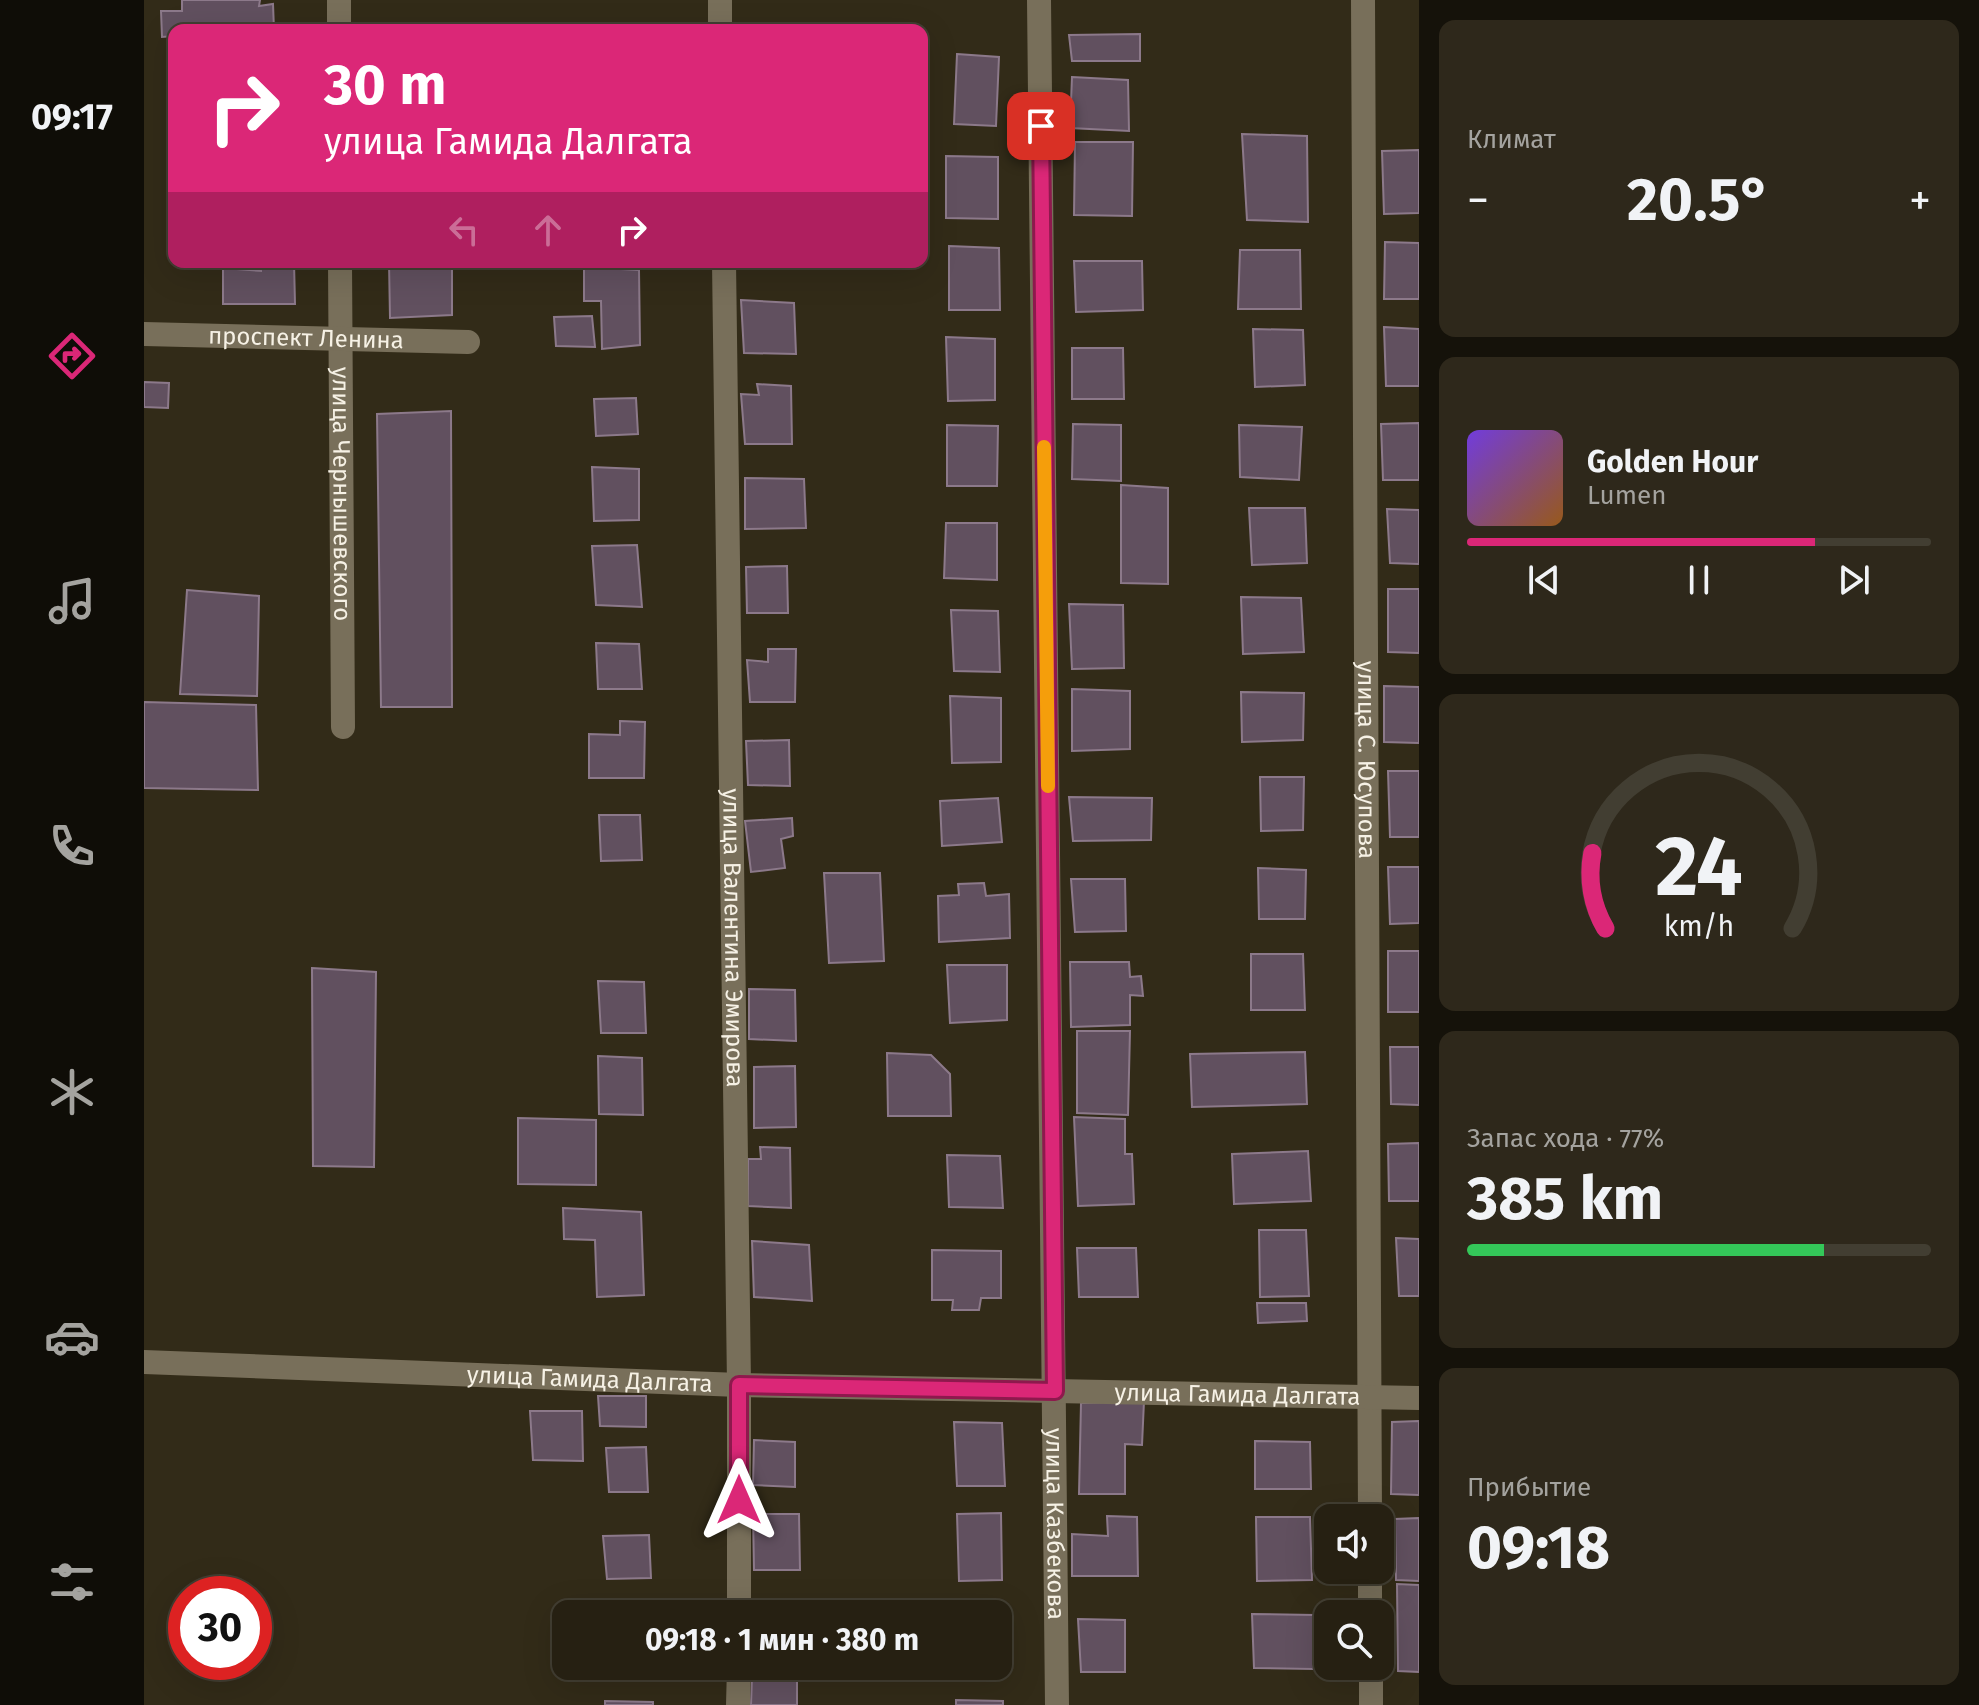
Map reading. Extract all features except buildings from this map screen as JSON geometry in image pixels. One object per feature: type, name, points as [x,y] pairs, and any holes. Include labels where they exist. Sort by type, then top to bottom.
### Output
[{"type":"street","points":[[339,0],[339,24]]},
{"type":"street","points":[[720,0],[720,24]]},
{"type":"street","name":"улица Казбекова","points":[[1039,0],[1057,1705]]},
{"type":"street","name":"улица С. Юсупова","points":[[1363,0],[1370,1504]]},
{"type":"street","name":"улица Чернышевского","points":[[340,268],[343,727]]},
{"type":"street","name":"улица Валентина Эмирова","points":[[724,268],[739,1385],[739,1600]]},
{"type":"street","name":"проспект Ленина","points":[[144,334],[468,342]]},
{"type":"street","name":"улица Гамида Далгата","points":[[144,1362],[739,1385],[1419,1398]]},
{"type":"street","points":[[738,1705],[739,1680]]},
{"type":"street","points":[[1371,1680],[1371,1705]]},
{"type":"slow traffic","points":[[1044,447],[1048,786]]},
{"type":"route","points":[[739,1500],[739,1385],[1055,1391],[1041,126]]}]
